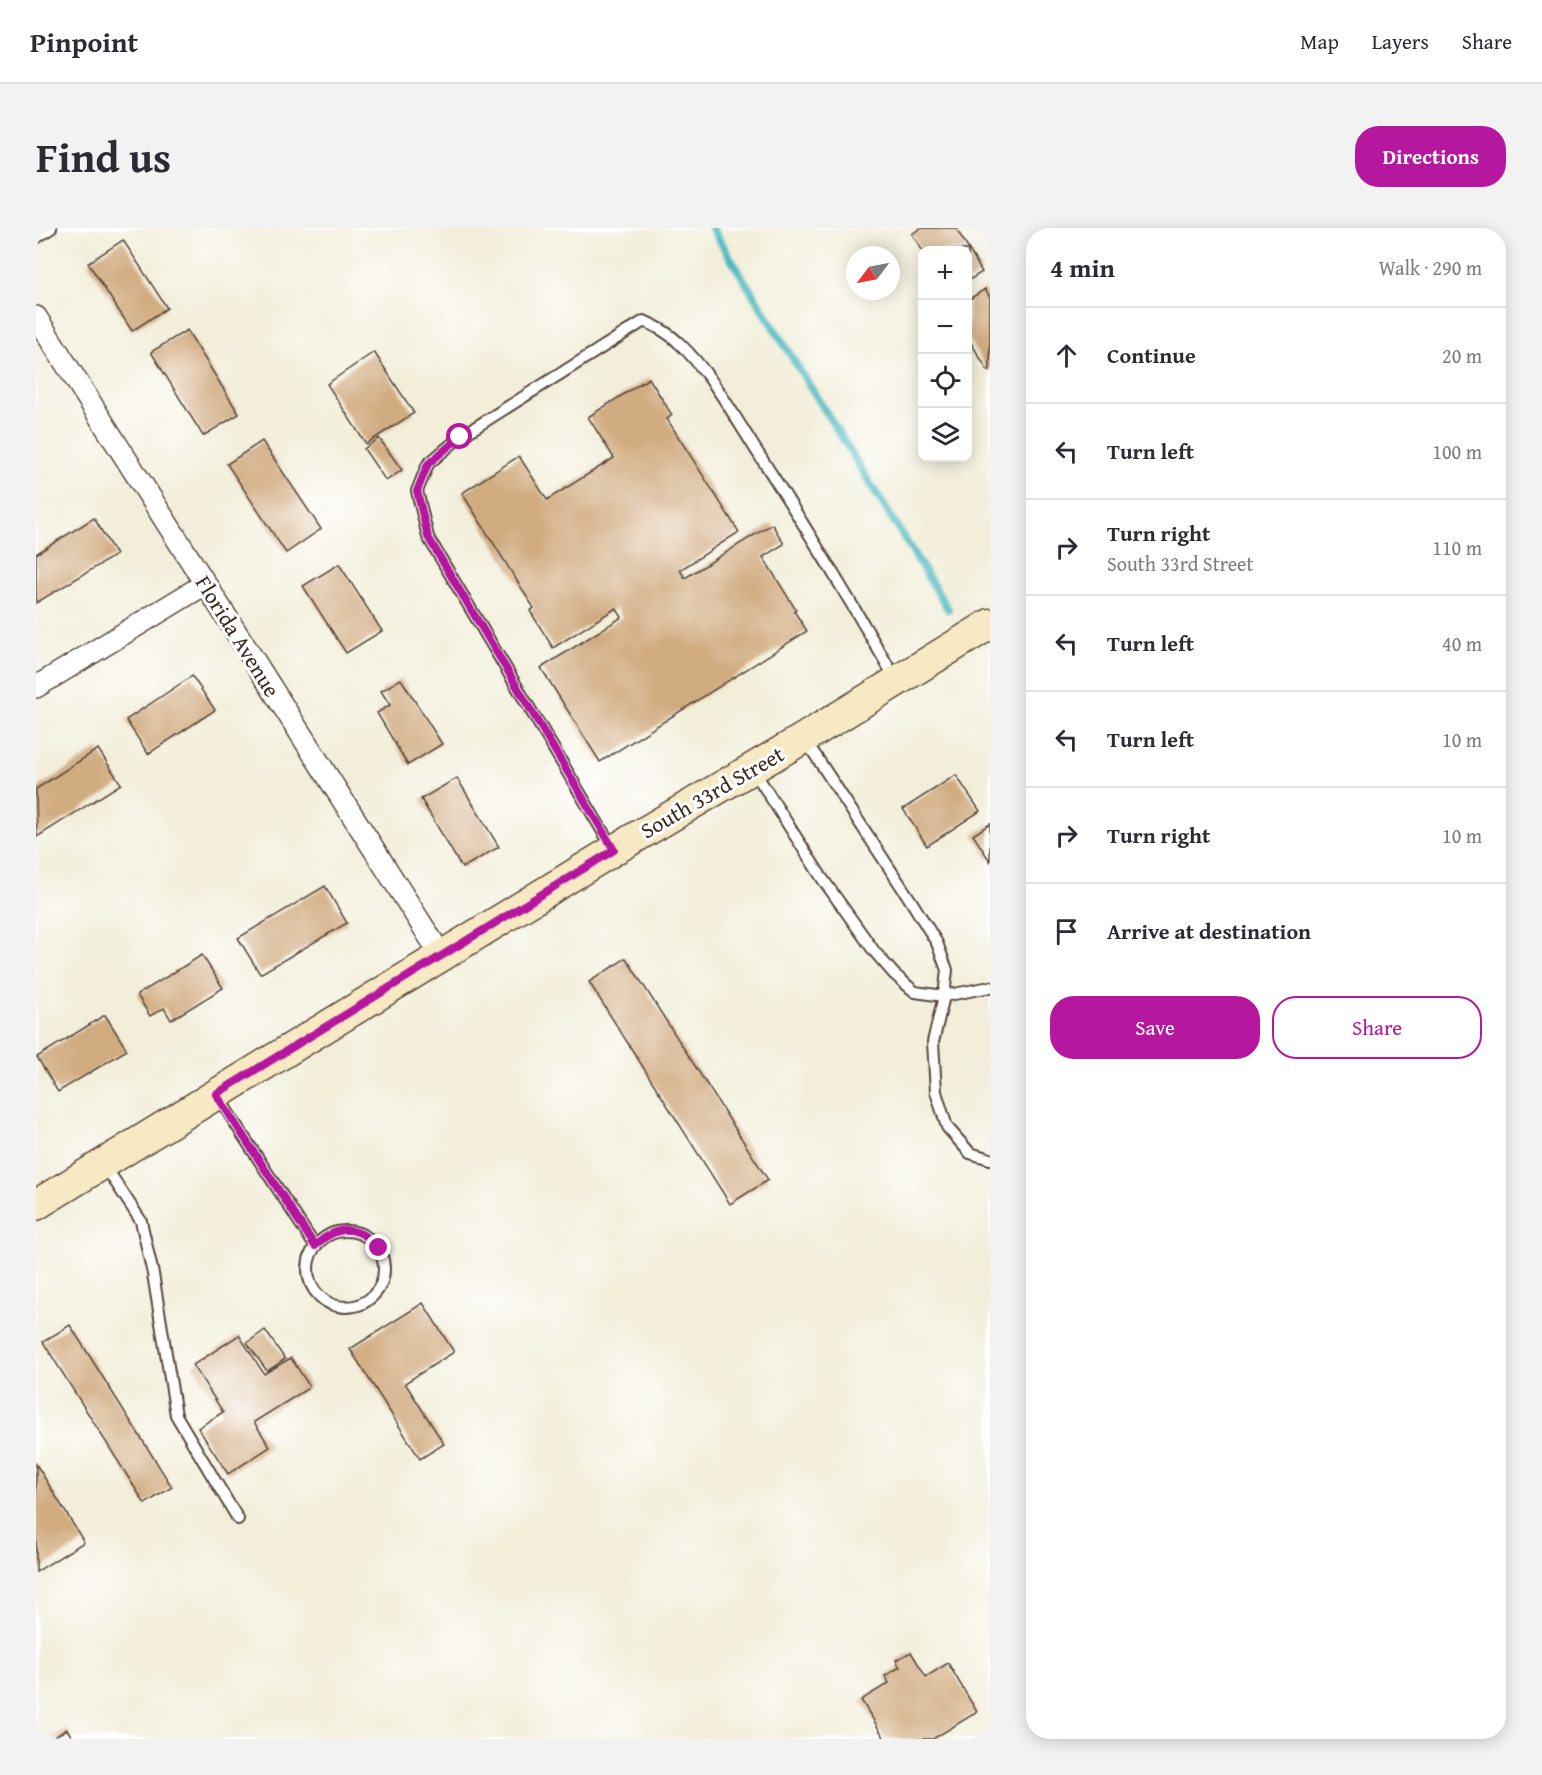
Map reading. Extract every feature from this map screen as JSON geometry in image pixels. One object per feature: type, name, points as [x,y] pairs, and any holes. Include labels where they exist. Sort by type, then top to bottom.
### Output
[{"type":"street","name":"Florida Avenue","points":[[36,317],[441,955]]},
{"type":"street","points":[[36,687],[205,584]]},
{"type":"street","name":"South 33rd Street","points":[[36,1205],[441,955],[990,624]]},
{"type":"lane","points":[[36,238],[51,228]]},
{"type":"lane","points":[[614,850],[428,537],[417,491],[428,464],[460,437],[644,321],[663,330],[680,343],[703,369],[766,465],[897,680]]},
{"type":"lane","points":[[804,738],[937,944],[947,970],[944,996],[933,1042],[936,1092],[947,1127],[970,1153],[990,1159]]},
{"type":"lane","points":[[752,768],[822,878],[874,951],[894,974],[915,992],[944,996],[990,987]]},
{"type":"lane","points":[[216,1094],[315,1246]]},
{"type":"lane","points":[[104,1163],[141,1221],[153,1274],[176,1415],[238,1518]]},
{"type":"lane","points":[[340,1230],[355,1231],[369,1237],[379,1248],[384,1262],[384,1278],[378,1291],[367,1301],[353,1307],[338,1306],[324,1300],[314,1289],[308,1275],[309,1260],[315,1246],[326,1236],[340,1230]]},
{"type":"building","points":[[921,228],[956,228],[967,246],[920,246],[912,234]]},
{"type":"building","points":[[123,240],[167,308],[132,331],[88,263]]},
{"type":"building","points":[[972,255],[982,272],[972,278]]},
{"type":"building","points":[[985,289],[990,297],[990,370],[988,371],[972,345],[972,297]]},
{"type":"building","points":[[187,330],[239,414],[203,436],[151,352]]},
{"type":"building","points":[[374,352],[414,413],[366,444],[327,384]]},
{"type":"building","points":[[649,378],[672,415],[667,419],[739,532],[680,570],[685,578],[772,524],[784,544],[763,557],[807,631],[600,762],[541,668],[622,617],[616,608],[553,648],[530,611],[534,608],[462,493],[519,456],[547,500],[614,458],[588,417]]},
{"type":"building","points":[[379,438],[402,470],[386,481],[364,449]]},
{"type":"building","points":[[262,441],[321,529],[286,553],[227,464]]},
{"type":"building","points":[[94,518],[116,555],[36,603],[36,554]]},
{"type":"building","points":[[339,564],[382,631],[346,653],[303,586]]},
{"type":"building","points":[[192,676],[215,710],[148,754],[126,720]]},
{"type":"building","points":[[401,679],[442,744],[408,765],[377,713],[390,705],[381,691]]},
{"type":"building","points":[[98,749],[121,784],[37,837],[36,789]]},
{"type":"building","points":[[956,775],[980,811],[927,846],[903,809]]},
{"type":"building","points":[[457,778],[499,847],[462,868],[421,799]]},
{"type":"building","points":[[990,824],[990,861],[973,835]]},
{"type":"building","points":[[325,886],[347,923],[260,974],[238,938]]},
{"type":"building","points":[[202,955],[223,988],[171,1020],[164,1008],[150,1016],[137,995]]},
{"type":"building","points":[[626,958],[768,1180],[730,1204],[589,982]]},
{"type":"building","points":[[105,1015],[127,1050],[58,1092],[37,1057]]},
{"type":"building","points":[[423,1303],[454,1352],[405,1383],[444,1444],[420,1459],[350,1349]]},
{"type":"building","points":[[70,1325],[172,1487],[145,1504],[43,1342]]},
{"type":"building","points":[[265,1330],[285,1359],[267,1371],[247,1343]]},
{"type":"building","points":[[239,1335],[264,1374],[291,1358],[310,1387],[254,1422],[270,1447],[228,1474],[198,1428],[223,1412],[193,1365]]},
{"type":"building","points":[[36,1464],[84,1542],[36,1572]]},
{"type":"building","points":[[911,1652],[926,1677],[948,1663],[977,1712],[933,1739],[885,1739],[861,1700],[889,1683],[885,1676],[900,1667],[896,1660]]},
{"type":"building","points":[[67,1729],[73,1739],[50,1739]]},
{"type":"waterway","points":[[712,228],[948,609]]},
{"type":"route","points":[[379,1248],[369,1237],[355,1231],[340,1230],[326,1236],[315,1246],[216,1094],[614,850],[428,537],[417,491],[428,464],[460,437]]}]
